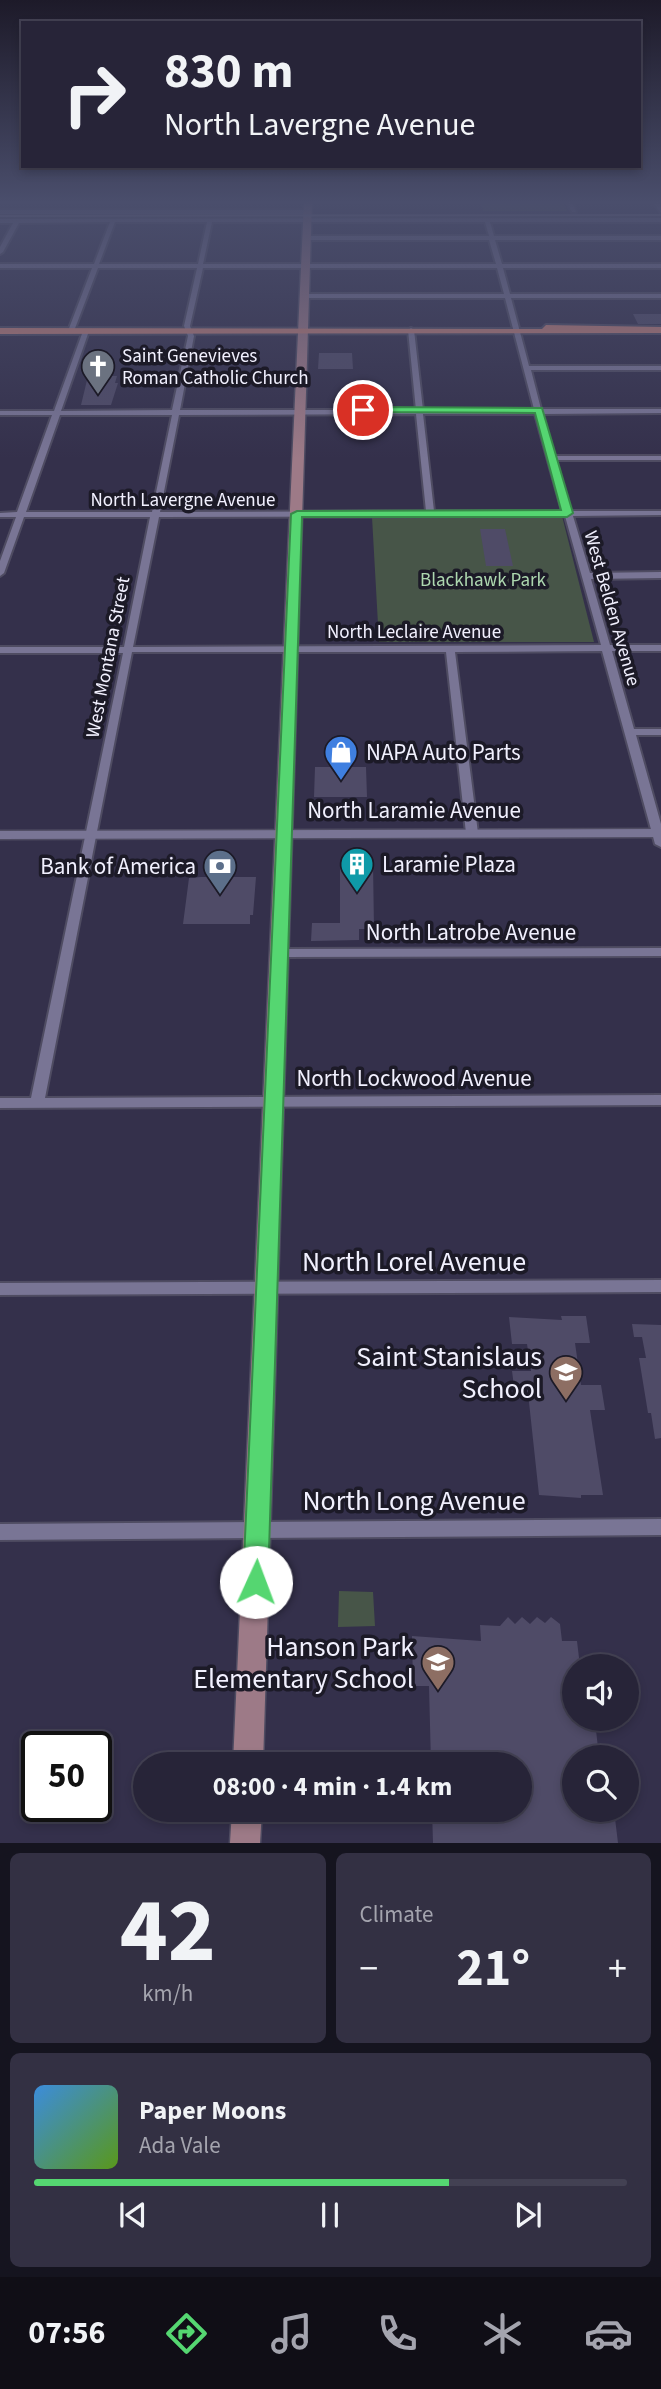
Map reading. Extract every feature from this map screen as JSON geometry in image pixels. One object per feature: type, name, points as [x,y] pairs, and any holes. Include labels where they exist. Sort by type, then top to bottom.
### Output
[{"type":"main road","points":[[249,1752],[305,287]]},
{"type":"main road","points":[[0,331],[661,330]]},
{"type":"main road","points":[[245,1843],[246,1822]]},
{"type":"street","points":[[71,331],[88,287]]},
{"type":"street","name":"West Montana Street","points":[[37,1103],[191,335],[187,326],[195,287]]},
{"type":"street","name":"West Belden Avenue","points":[[506,287],[551,458],[660,836]]},
{"type":"street","points":[[304,296],[661,296]]},
{"type":"street","points":[[411,330],[430,514]]},
{"type":"street","points":[[0,573],[86,331]]},
{"type":"street","points":[[526,368],[661,368]]},
{"type":"street","points":[[0,412],[661,411]]},
{"type":"street","points":[[551,458],[661,458]]},
{"type":"street","name":"North Lavergne Avenue","points":[[0,515],[661,513]]},
{"type":"street","points":[[586,576],[661,575]]},
{"type":"street","points":[[450,648],[472,833]]},
{"type":"street","name":"North Leclaire Avenue","points":[[0,650],[661,648]]},
{"type":"street","points":[[630,732],[661,732]]},
{"type":"street","name":"North Laramie Avenue","points":[[0,835],[472,833],[660,836]]},
{"type":"street","name":"North Latrobe Avenue","points":[[280,953],[661,952]]},
{"type":"street","name":"North Lockwood Avenue","points":[[0,1103],[661,1100]]},
{"type":"street","name":"North Lorel Avenue","points":[[0,1289],[661,1286]]},
{"type":"street","name":"North Long Avenue","points":[[0,1532],[661,1527]]},
{"type":"green space","name":"Blackhawk Park","points":[[562,516],[594,642],[379,642],[372,517]]},
{"type":"green space","points":[[339,1591],[373,1592],[375,1626],[338,1627]]},
{"type":"building","points":[[633,314],[661,314],[661,324],[638,324]]},
{"type":"building","points":[[319,353],[352,353],[353,369],[318,369]]},
{"type":"building","name":"Saint Genevieves Roman Catholic Church","points":[[88,376],[117,376],[115,383],[118,383],[111,405],[81,405]]},
{"type":"building","points":[[480,529],[505,529],[513,566],[486,566]]},
{"type":"building","name":"NAPA Auto Parts","points":[[315,767],[366,767],[367,797],[314,797]]},
{"type":"building","name":"Laramie Plaza","points":[[373,863],[374,929],[359,929],[359,940],[311,941],[312,923],[340,923],[340,864]]},
{"type":"building","name":"Bank of America","points":[[256,877],[250,924],[183,924],[189,878]]},
{"type":"building","name":"Saint Stanislaus School","points":[[561,1316],[586,1316],[590,1343],[575,1343],[581,1385],[601,1385],[605,1410],[590,1410],[603,1495],[581,1495],[581,1498],[539,1495],[528,1393],[515,1394],[512,1371],[531,1371],[527,1344],[512,1344],[509,1317],[562,1320]]},
{"type":"building","points":[[632,1324],[661,1325],[661,1438],[655,1439],[651,1413],[648,1413],[639,1358],[646,1358],[642,1337],[634,1337]]},
{"type":"building","name":"Hanson Park Elementary School","points":[[508,1617],[515,1624],[522,1617],[530,1624],[537,1617],[545,1623],[551,1617],[560,1624],[562,1641],[577,1641],[579,1654],[562,1654],[562,1731],[596,1731],[598,1745],[562,1745],[562,1822],[615,1822],[618,1843],[433,1843],[432,1822],[532,1822],[532,1752],[431,1752],[429,1686],[413,1686],[412,1636],[481,1641],[480,1625],[500,1626]]},
{"type":"place","name":"Saint Genevieves Roman Catholic Church","points":[[98,396]]},
{"type":"place","name":"NAPA Auto Parts","points":[[341,782]]},
{"type":"place","name":"Laramie Plaza","points":[[357,894]]},
{"type":"place","name":"Bank of America","points":[[220,896]]},
{"type":"place","name":"Saint Stanislaus School","points":[[566,1402]]},
{"type":"place","name":"Hanson Park Elementary School","points":[[438,1692]]},
{"type":"route","points":[[256,1582],[297,514],[567,513],[538,410],[363,410]]}]
